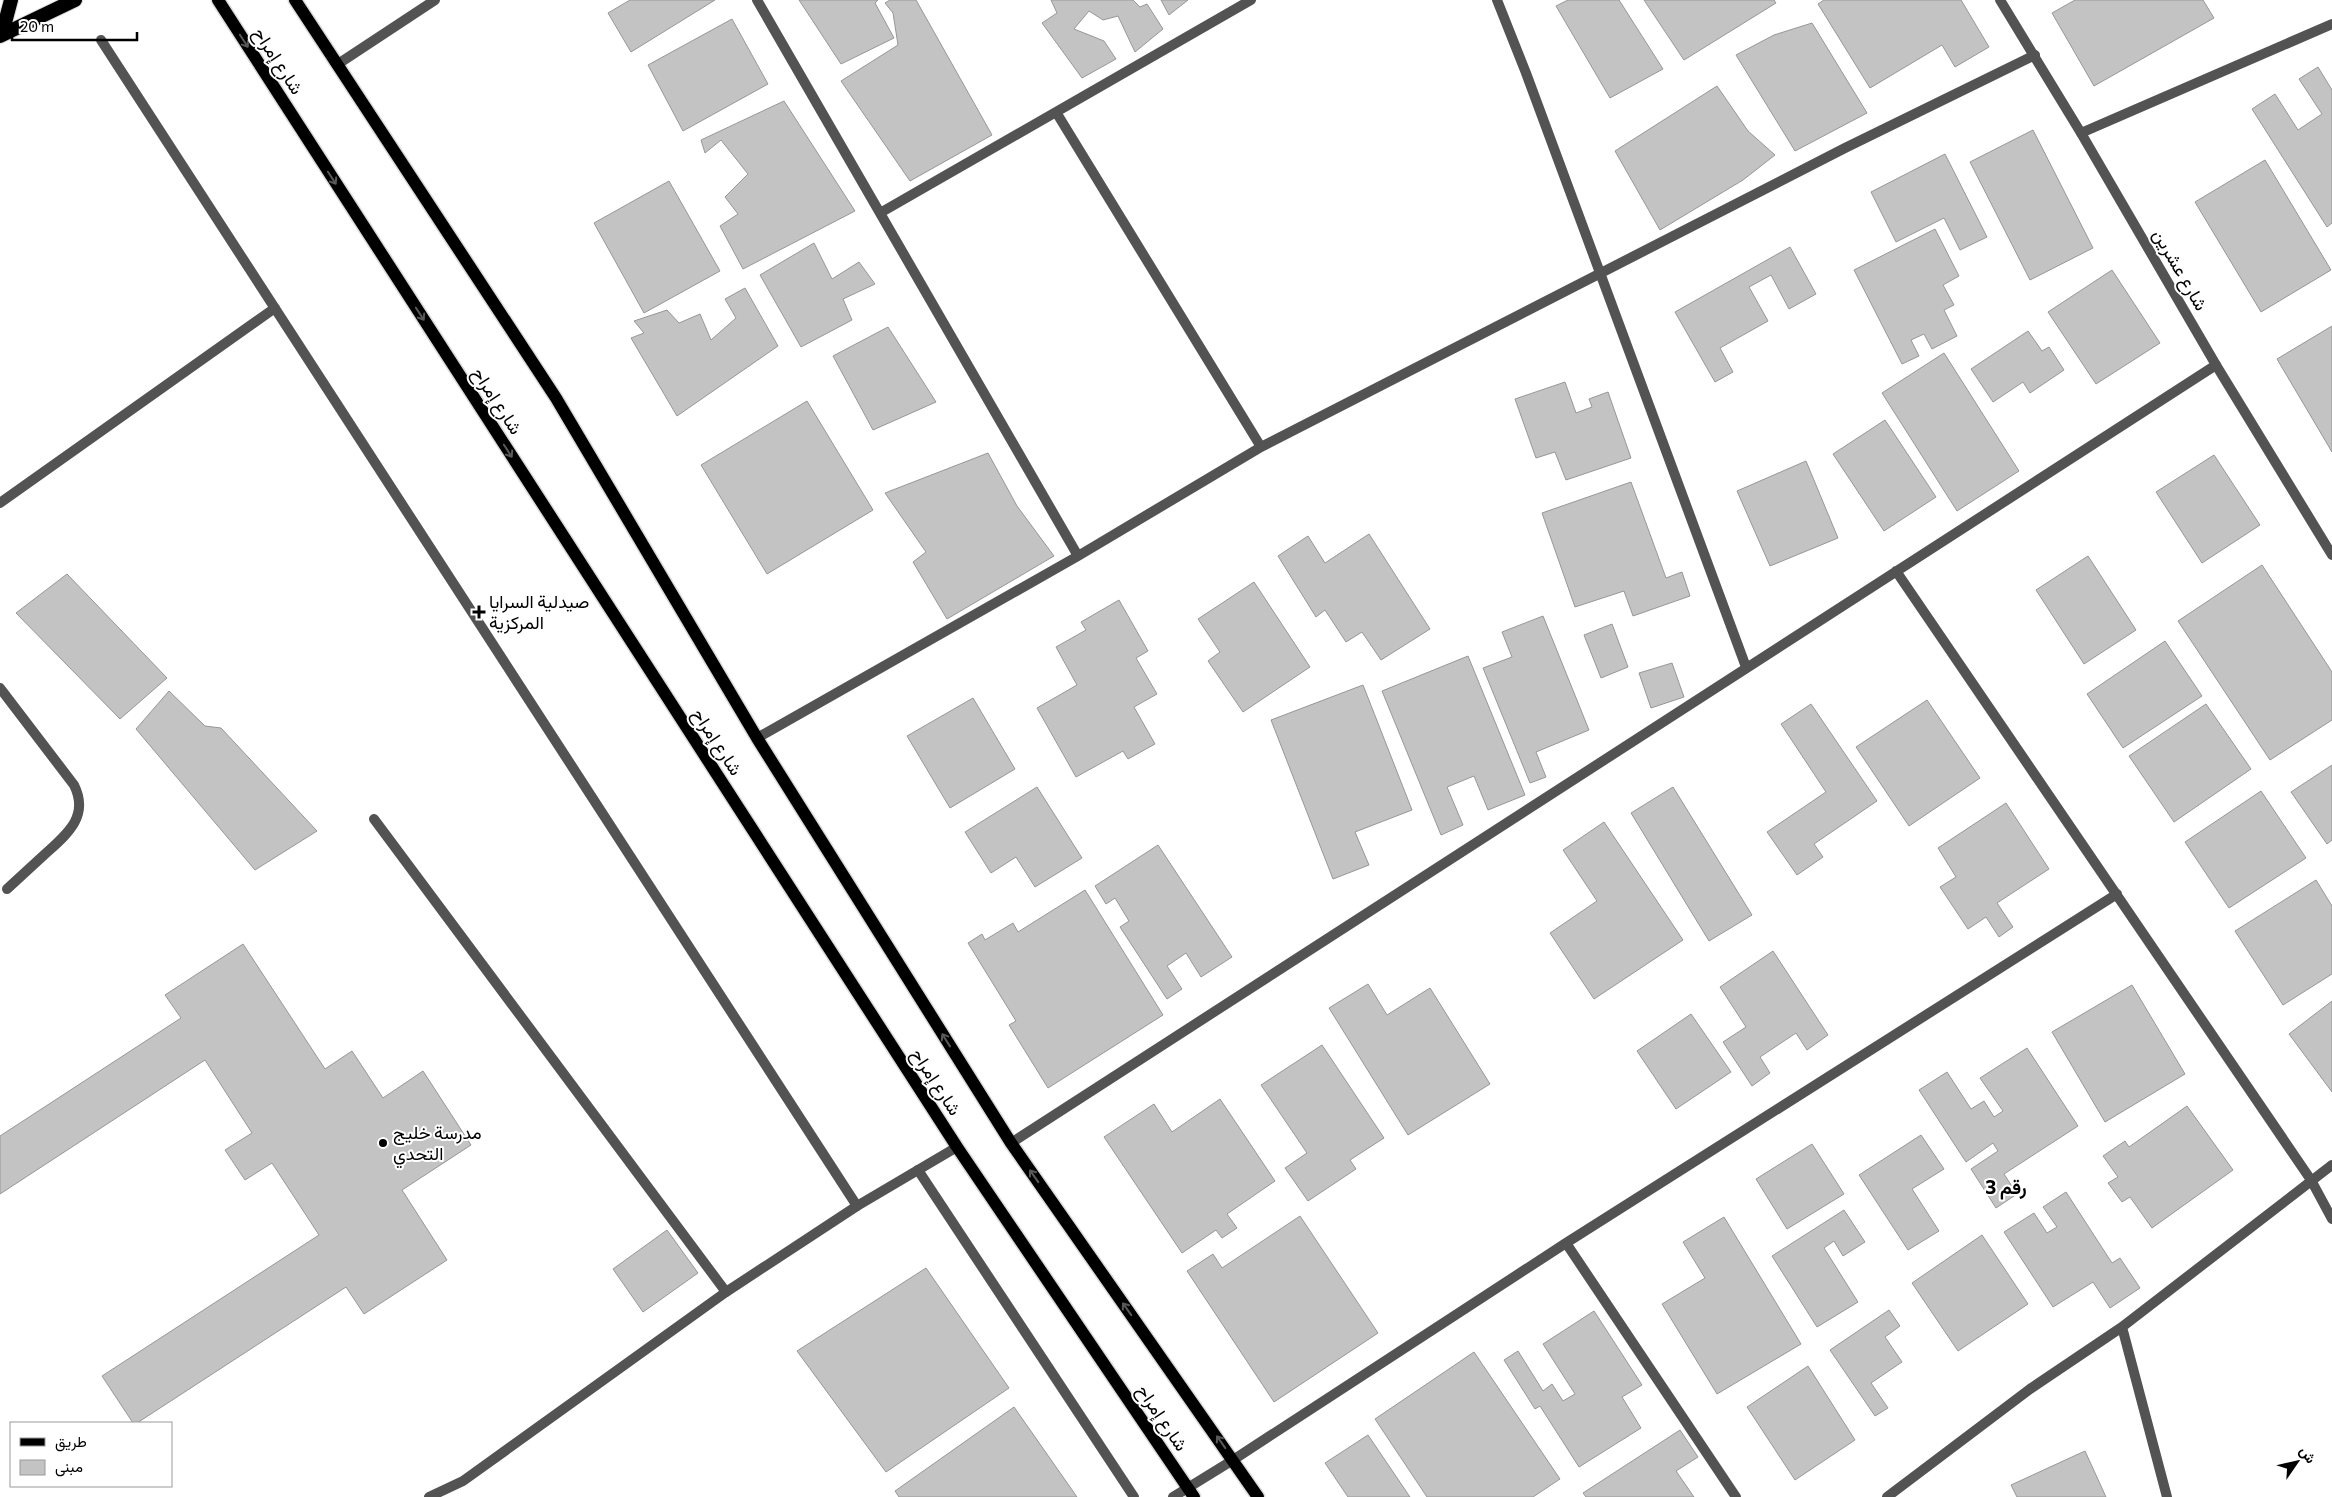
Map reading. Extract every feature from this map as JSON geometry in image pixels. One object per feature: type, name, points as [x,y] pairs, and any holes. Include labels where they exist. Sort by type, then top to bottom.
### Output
[{"type":"highway","points":[[1,35],[11,0]]},
{"type":"highway","points":[[1,35],[75,0]]},
{"type":"main road","name":"شارع إمراح","points":[[218,0],[957,1147],[1191,1492]]},
{"type":"main road","name":"شارع إمراح","points":[[295,0],[556,398],[757,738],[1010,1142],[1258,1497]]},
{"type":"street","points":[[338,64],[434,0]]},
{"type":"street","points":[[757,0],[1078,556]]},
{"type":"street","points":[[880,214],[1251,0]]},
{"type":"street","points":[[1496,0],[1746,667]]},
{"type":"street","name":"شارع عشرين","points":[[2000,0],[2035,55],[2216,365],[2332,555]]},
{"type":"street","points":[[2081,133],[2332,24]]},
{"type":"street","points":[[101,40],[857,1206]]},
{"type":"street","points":[[757,738],[1078,556],[1261,448],[1845,148],[2035,55]]},
{"type":"street","points":[[1056,112],[1261,448]]},
{"type":"street","points":[[0,504],[275,308]]},
{"type":"street","points":[[1010,1142],[2216,365]]},
{"type":"street","points":[[1896,571],[2311,1180],[2332,1219]]},
{"type":"street","points":[[0,688],[74,784],[80,806],[77,820],[69,832],[7,889]]},
{"type":"street","points":[[374,819],[726,1292]]},
{"type":"street","points":[[1173,1497],[1191,1492],[1233,1460],[1566,1242],[2117,894]]},
{"type":"street","points":[[429,1497],[463,1481],[478,1471],[726,1292],[857,1206],[957,1147]]},
{"type":"street","points":[[1887,1497],[2030,1389],[2122,1327],[2332,1165]]},
{"type":"street","points":[[918,1170],[1134,1497]]},
{"type":"street","points":[[1566,1242],[1736,1497]]},
{"type":"street","points":[[2122,1327],[2167,1497]]},
{"type":"building","points":[[630,0],[715,0],[631,52],[608,13]]},
{"type":"building","points":[[799,0],[878,0],[875,3],[894,38],[841,64]]},
{"type":"building","points":[[890,0],[916,0],[992,135],[910,181],[841,81],[898,45],[893,13],[885,3]]},
{"type":"building","points":[[1051,0],[1133,0],[1140,7],[1147,4],[1163,29],[1135,52],[1118,16],[1103,20],[1089,11],[1074,29],[1104,41],[1116,59],[1082,78],[1042,23],[1057,13]]},
{"type":"building","points":[[1161,0],[1188,0],[1169,15]]},
{"type":"building","points":[[1568,0],[1619,0],[1663,69],[1610,98],[1556,6]]},
{"type":"building","points":[[1644,0],[1774,0],[1776,3],[1684,60]]},
{"type":"building","points":[[1824,0],[1961,0],[1989,47],[1955,67],[1942,45],[1870,88],[1818,4]]},
{"type":"building","points":[[2075,0],[2203,0],[2214,18],[2094,86],[2052,13]]},
{"type":"building","points":[[732,19],[768,84],[683,131],[648,65]]},
{"type":"building","points":[[1812,23],[1867,113],[1795,151],[1736,55],[1774,35]]},
{"type":"building","points":[[2318,67],[2332,90],[2332,223],[2327,227],[2252,109],[2275,94],[2298,130],[2322,114],[2299,79]]},
{"type":"building","points":[[1717,86],[1748,131],[1775,155],[1743,180],[1660,230],[1615,151]]},
{"type":"building","points":[[784,101],[855,211],[743,269],[720,226],[738,214],[725,197],[748,174],[721,140],[705,153],[701,140]]},
{"type":"building","points":[[2033,130],[2093,248],[2030,280],[1970,162]]},
{"type":"building","points":[[1945,154],[1987,237],[1960,250],[1944,218],[1896,242],[1871,192]]},
{"type":"building","points":[[2265,160],[2331,270],[2261,312],[2195,202]]},
{"type":"building","points":[[669,181],[720,271],[644,313],[594,223]]},
{"type":"building","points":[[1935,229],[1959,276],[1943,285],[1954,305],[1944,310],[1957,336],[1932,349],[1924,334],[1911,340],[1919,356],[1902,364],[1854,270]]},
{"type":"building","points":[[814,243],[832,279],[859,262],[875,284],[843,299],[852,320],[801,347],[760,275]]},
{"type":"building","points":[[1790,247],[1816,294],[1789,309],[1771,275],[1749,287],[1768,321],[1720,348],[1733,372],[1715,382],[1675,312]]},
{"type":"building","points":[[2112,270],[2160,343],[2096,384],[2048,312]]},
{"type":"building","points":[[745,288],[778,346],[677,416],[631,338],[644,333],[634,321],[667,310],[679,323],[700,314],[711,340],[736,318],[725,299]]},
{"type":"building","points":[[2332,326],[2332,452],[2277,359]]},
{"type":"building","points":[[888,327],[936,402],[873,430],[833,356]]},
{"type":"building","points":[[2028,331],[2042,351],[2049,347],[2064,370],[2030,393],[2023,382],[1993,402],[1971,369]]},
{"type":"building","points":[[1944,353],[2019,471],[1957,511],[1882,393]]},
{"type":"building","points":[[1565,382],[1576,413],[1592,407],[1589,399],[1608,392],[1631,458],[1566,480],[1555,452],[1536,458],[1515,399]]},
{"type":"building","points":[[807,401],[873,510],[767,574],[701,465]]},
{"type":"building","points":[[1885,420],[1936,497],[1884,531],[1833,454]]},
{"type":"building","points":[[988,453],[1017,506],[1054,556],[947,619],[913,562],[926,552],[885,493]]},
{"type":"building","points":[[2214,455],[2260,525],[2202,563],[2156,492]]},
{"type":"building","points":[[1806,461],[1838,538],[1770,566],[1737,491]]},
{"type":"building","points":[[1631,482],[1666,578],[1682,572],[1690,596],[1633,616],[1624,591],[1575,607],[1542,513]]},
{"type":"building","points":[[1369,534],[1430,629],[1381,660],[1362,632],[1346,642],[1325,610],[1316,617],[1278,556],[1308,536],[1325,563]]},
{"type":"building","points":[[2088,556],[2136,630],[2084,664],[2036,590]]},
{"type":"building","points":[[2262,565],[2332,672],[2332,720],[2270,760],[2178,621]]},
{"type":"building","points":[[67,574],[167,678],[120,719],[16,613]]},
{"type":"building","points":[[1254,582],[1310,667],[1243,712],[1208,661],[1220,652],[1198,619]]},
{"type":"building","points":[[1119,600],[1148,651],[1136,658],[1157,694],[1134,707],[1155,744],[1128,759],[1123,751],[1076,777],[1037,708],[1077,685],[1056,647],[1086,630],[1081,622]]},
{"type":"building","points":[[1543,616],[1589,730],[1536,752],[1546,777],[1530,783],[1483,668],[1512,657],[1502,632]]},
{"type":"building","points":[[1612,624],[1628,667],[1601,678],[1584,635]]},
{"type":"building","points":[[2165,641],[2202,696],[2123,748],[2087,694]]},
{"type":"building","points":[[1468,656],[1525,795],[1488,810],[1474,776],[1447,787],[1463,825],[1441,835],[1382,691]]},
{"type":"building","points":[[1672,663],[1684,697],[1651,708],[1639,673]]},
{"type":"building","points":[[1363,685],[1412,810],[1355,832],[1369,865],[1333,879],[1271,720]]},
{"type":"building","points":[[169,691],[205,726],[221,728],[317,831],[255,870],[136,729]]},
{"type":"building","points":[[973,698],[1015,769],[950,808],[907,736]]},
{"type":"building","points":[[1927,700],[1980,778],[1909,826],[1856,747]]},
{"type":"building","points":[[1811,704],[1877,801],[1814,844],[1823,857],[1797,875],[1767,832],[1826,792],[1781,724]]},
{"type":"building","points":[[2206,704],[2251,769],[2174,822],[2129,756]]},
{"type":"building","points":[[2332,765],[2332,840],[2327,844],[2291,792]]},
{"type":"building","points":[[1037,787],[1082,858],[1035,887],[1016,857],[991,873],[965,832]]},
{"type":"building","points":[[1673,787],[1752,915],[1709,941],[1631,813]]},
{"type":"building","points":[[2261,791],[2306,858],[2229,908],[2185,842]]},
{"type":"building","points":[[2006,803],[2049,869],[1997,903],[2013,927],[1999,937],[1986,917],[1968,929],[1940,887],[1956,877],[1938,848]]},
{"type":"building","points":[[1604,822],[1683,940],[1594,999],[1550,933],[1597,901],[1563,850]]},
{"type":"building","points":[[1158,845],[1232,957],[1201,977],[1186,953],[1167,966],[1182,989],[1167,999],[1120,927],[1129,921],[1115,898],[1106,904],[1095,886]]},
{"type":"building","points":[[2316,880],[2332,906],[2332,974],[2283,1005],[2235,931]]},
{"type":"building","points":[[1085,890],[1163,1015],[1048,1088],[1009,1025],[1016,1021],[968,943],[982,934],[985,940],[1013,923],[1018,932]]},
{"type":"building","points":[[243,944],[325,1069],[352,1051],[383,1098],[423,1071],[471,1145],[402,1190],[447,1260],[364,1314],[346,1287],[139,1422],[132,1422],[102,1376],[319,1235],[272,1163],[245,1180],[225,1150],[252,1133],[205,1060],[0,1194],[0,1136],[181,1018],[165,995]]},
{"type":"building","points":[[1773,951],[1828,1035],[1807,1050],[1796,1033],[1760,1057],[1770,1073],[1752,1086],[1723,1042],[1746,1027],[1720,987]]},
{"type":"building","points":[[1368,984],[1387,1015],[1430,988],[1490,1084],[1408,1135],[1329,1008]]},
{"type":"building","points":[[2132,985],[2185,1074],[2105,1122],[2052,1032]]},
{"type":"building","points":[[2332,1001],[2332,1092],[2289,1034]]},
{"type":"building","points":[[1691,1014],[1731,1072],[1676,1109],[1637,1051]]},
{"type":"building","points":[[1322,1045],[1384,1138],[1350,1160],[1356,1169],[1308,1201],[1285,1168],[1307,1153],[1261,1085]]},
{"type":"building","points":[[2027,1048],[2078,1126],[2004,1174],[2017,1194],[1996,1208],[1971,1169],[1998,1151],[1993,1143],[1966,1162],[1919,1090],[1947,1072],[1971,1109],[1984,1101],[1994,1117],[2003,1111],[1980,1078]]},
{"type":"building","points":[[1220,1099],[1275,1181],[1227,1214],[1237,1228],[1222,1238],[1216,1230],[1182,1253],[1104,1137],[1154,1104],[1172,1132]]},
{"type":"building","points":[[2187,1106],[2233,1170],[2152,1228],[2130,1197],[2122,1202],[2108,1183],[2118,1177],[2103,1156],[2125,1141],[2129,1147]]},
{"type":"building","points":[[1921,1135],[1944,1169],[1912,1189],[1939,1231],[1908,1250],[1859,1175]]},
{"type":"building","points":[[1812,1144],[1844,1194],[1787,1229],[1756,1179]]},
{"type":"building","points":[[2066,1192],[2112,1263],[2120,1258],[2140,1288],[2110,1308],[2093,1282],[2053,1307],[2004,1232],[2034,1213],[2047,1233],[2057,1227],[2043,1207]]},
{"type":"building","points":[[1844,1210],[1865,1242],[1843,1256],[1834,1241],[1824,1248],[1858,1302],[1817,1327],[1772,1256]]},
{"type":"building","points":[[1300,1216],[1378,1333],[1274,1402],[1187,1271],[1213,1254],[1222,1268]]},
{"type":"building","points":[[1724,1217],[1801,1344],[1717,1394],[1662,1304],[1705,1278],[1683,1242]]},
{"type":"building","points":[[667,1230],[698,1273],[643,1312],[613,1269]]},
{"type":"building","points":[[1982,1235],[2028,1304],[1958,1351],[1912,1283]]},
{"type":"building","points":[[926,1268],[1009,1388],[886,1472],[797,1351]]},
{"type":"building","points":[[1889,1310],[1900,1326],[1885,1337],[1902,1362],[1871,1383],[1888,1408],[1875,1416],[1830,1350]]},
{"type":"building","points":[[1594,1311],[1642,1385],[1622,1397],[1641,1428],[1579,1467],[1540,1406],[1535,1409],[1504,1360],[1518,1351],[1543,1391],[1552,1384],[1563,1401],[1575,1394],[1543,1344]]},
{"type":"building","points":[[1474,1352],[1560,1479],[1533,1497],[1427,1497],[1375,1419]]},
{"type":"building","points":[[1808,1366],[1855,1440],[1795,1480],[1747,1407]]},
{"type":"building","points":[[1014,1407],[1077,1497],[899,1497],[895,1491]]},
{"type":"building","points":[[1680,1430],[1698,1457],[1676,1471],[1694,1497],[1586,1497],[1583,1493]]},
{"type":"building","points":[[1368,1435],[1410,1497],[1348,1497],[1325,1463]]},
{"type":"building","points":[[2085,1451],[2106,1497],[2017,1497],[2011,1485]]},
{"type":"place","name":"صيدلية السرايا المركزية","points":[[479,612]]},
{"type":"place","name":"مدرسة خليج التحدي","points":[[383,1143]]},
{"type":"district","name":"رقم 3","points":[[2006,1187]]}]
